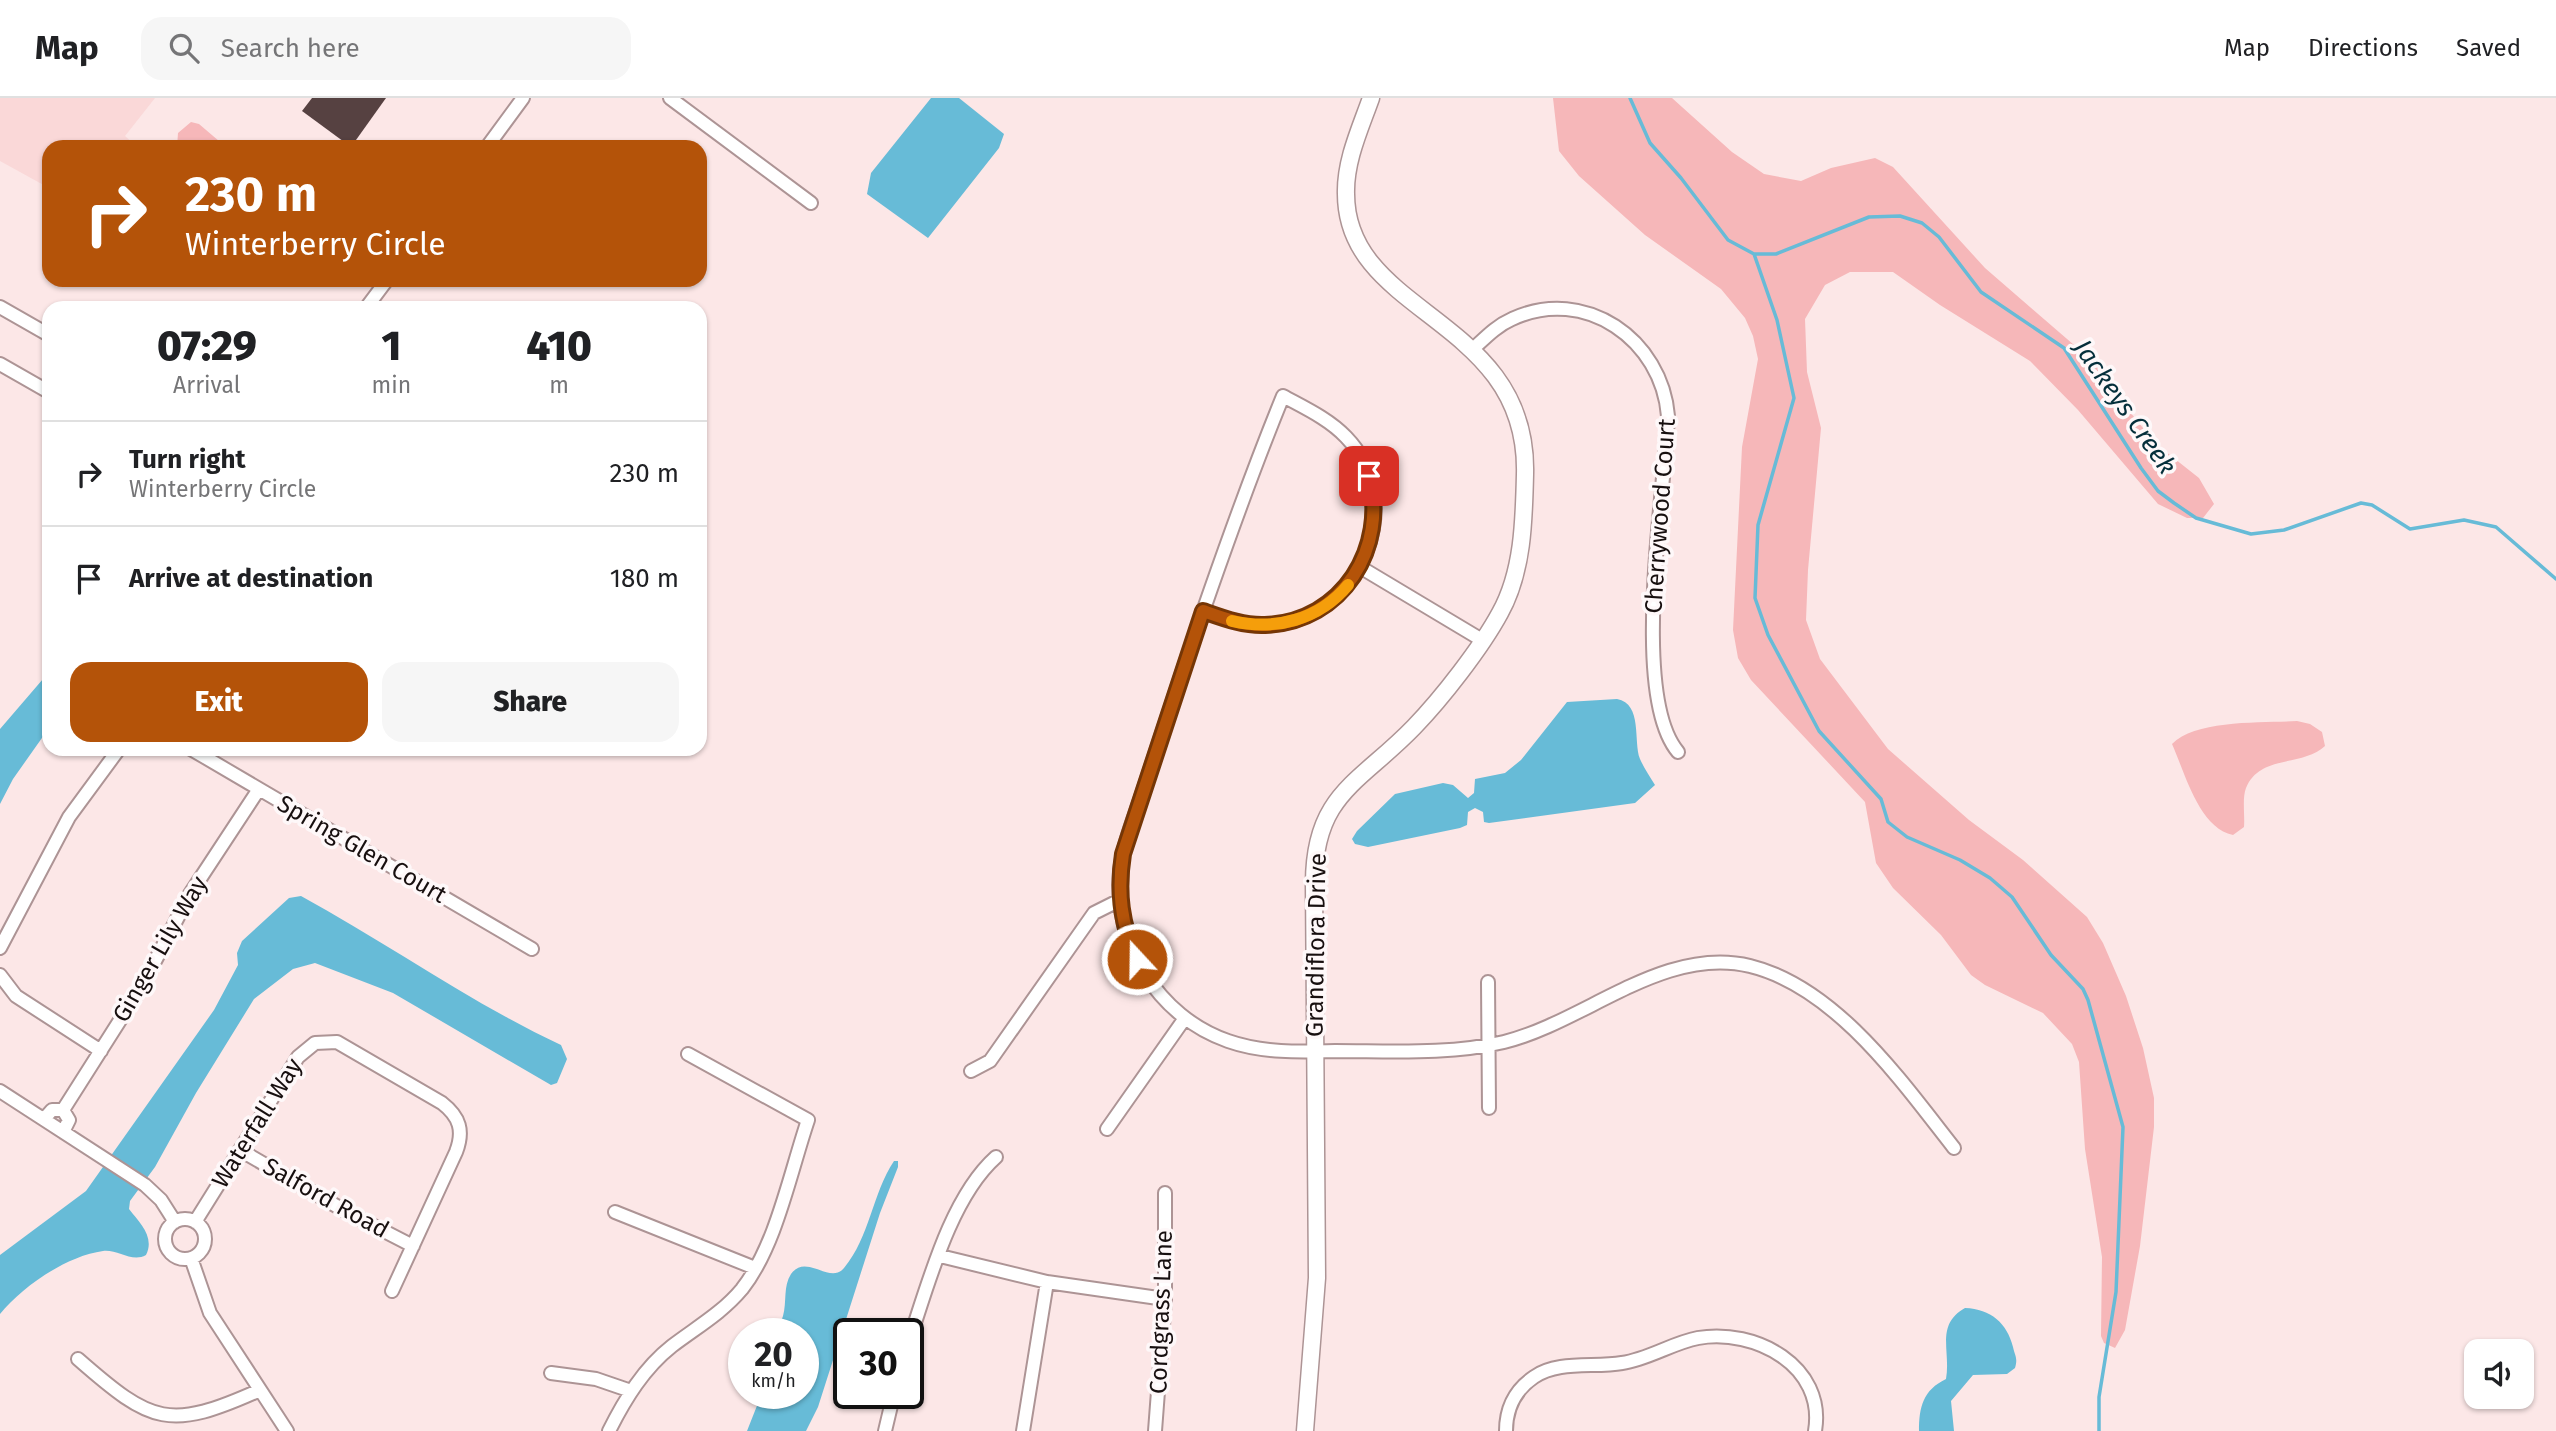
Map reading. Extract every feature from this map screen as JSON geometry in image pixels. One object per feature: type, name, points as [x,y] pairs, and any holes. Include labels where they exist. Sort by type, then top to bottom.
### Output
[{"type":"street","points":[[492,140],[523,98]]},
{"type":"street","points":[[670,98],[811,203]]},
{"type":"street","name":"Grandiflora Drive","points":[[1305,1431],[1317,1278],[1314,867],[1317,842],[1327,814],[1355,779],[1418,724],[1500,613],[1517,569],[1525,462],[1523,434],[1510,400],[1490,368],[1473,349],[1382,276],[1354,236],[1346,209],[1346,178],[1352,150],[1371,98]]},
{"type":"street","points":[[0,307],[42,331]]},
{"type":"street","name":"Cherrywood Court","points":[[1473,349],[1491,332],[1515,317],[1543,309],[1572,309],[1619,327],[1640,345],[1655,365],[1666,393],[1668,416],[1653,601],[1653,652],[1663,726],[1678,752]]},
{"type":"street","points":[[0,364],[42,388]]},
{"type":"street","points":[[1203,611],[1245,624],[1263,626],[1294,621],[1332,601],[1360,567],[1372,535],[1375,505],[1363,462],[1346,437],[1333,425],[1283,396],[1203,611],[1123,854],[1120,900],[1129,942],[1147,978],[1185,1018],[1213,1035],[1245,1046],[1315,1051],[1433,1050],[1488,1045],[1555,1024],[1685,965],[1717,962],[1752,966],[1797,987],[1860,1036],[1954,1148]]},
{"type":"street","points":[[1360,567],[1482,640]]},
{"type":"street","points":[[0,948],[69,817],[114,756]]},
{"type":"street","name":"Spring Glen Court","points":[[203,756],[532,949]]},
{"type":"street","name":"Ginger Lily Way","points":[[63,1110],[153,967],[190,894],[259,789]]},
{"type":"street","points":[[971,1072],[990,1061],[1094,913],[1120,900]]},
{"type":"street","points":[[0,975],[4,988],[101,1051]]},
{"type":"street","points":[[1488,982],[1489,1108]]},
{"type":"street","points":[[1107,1129],[1185,1018]]},
{"type":"street","name":"Waterfall Way","points":[[195,1222],[303,1051],[321,1041],[345,1046],[442,1103],[459,1123],[459,1144],[392,1291]]},
{"type":"street","points":[[610,1431],[631,1391],[659,1357],[727,1305],[755,1268],[767,1242],[808,1120],[688,1054]]},
{"type":"street","points":[[0,1091],[145,1185],[161,1200],[175,1222]]},
{"type":"street","points":[[44,1119],[52,1110],[63,1110],[69,1121],[63,1132]]},
{"type":"street","name":"Salford Road","points":[[240,1150],[345,1211],[413,1246]]},
{"type":"street","points":[[917,1318],[966,1190],[996,1157]]},
{"type":"street","name":"Cordgrass Lane","points":[[1155,1431],[1165,1298],[1165,1193]]},
{"type":"street","points":[[615,1212],[755,1268]]},
{"type":"street","points":[[187,1219],[195,1222],[204,1232],[204,1243],[191,1258],[177,1257],[167,1246],[166,1232],[175,1222],[187,1219]]},
{"type":"street","points":[[940,1256],[1047,1282],[1165,1298]]},
{"type":"street","points":[[191,1258],[211,1313],[287,1431]]},
{"type":"street","points":[[1023,1431],[1047,1282]]},
{"type":"street","points":[[1506,1431],[1508,1411],[1517,1393],[1545,1371],[1634,1361],[1682,1342],[1714,1336],[1754,1343],[1779,1354],[1798,1369],[1815,1396],[1815,1431]]},
{"type":"street","points":[[78,1359],[141,1413],[166,1423],[206,1422],[260,1390]]},
{"type":"street","points":[[551,1373],[596,1379],[631,1391]]},
{"type":"street","points":[[884,1431],[890,1409]]},
{"type":"shaded area","points":[[0,98],[155,98],[125,136],[129,140],[42,140],[42,184],[0,161]]},
{"type":"shaded area","points":[[1553,98],[1672,98],[1732,152],[1764,174],[1801,181],[1831,168],[1875,158],[1893,167],[1985,268],[2096,364],[2117,396],[2156,444],[2199,478],[2214,504],[2203,518],[2187,518],[2158,504],[2078,410],[2030,361],[1893,272],[1850,272],[1825,285],[1805,319],[1807,372],[1821,428],[1806,620],[1820,659],[1888,749],[1969,820],[2023,860],[2087,917],[2103,943],[2126,996],[2143,1048],[2154,1098],[2154,1127],[2140,1246],[2125,1330],[2115,1348],[2104,1343],[2101,1336],[2102,1257],[2085,1149],[2079,1062],[2072,1044],[2043,1013],[1985,985],[1971,975],[1941,935],[1893,888],[1876,863],[1865,802],[1751,680],[1738,658],[1733,630],[1742,447],[1758,359],[1753,336],[1745,318],[1721,289],[1645,235],[1579,176],[1559,151]]},
{"type":"shaded area","points":[[191,122],[199,124],[218,140],[178,140],[178,133]]},
{"type":"shaded area","points":[[2297,721],[2310,724],[2322,732],[2325,746],[2305,757],[2261,770],[2246,788],[2244,827],[2233,835],[2221,830],[2202,811],[2172,744],[2183,736],[2213,726]]},
{"type":"water","points":[[931,98],[959,98],[1004,134],[999,148],[928,238],[867,194],[871,173]]},
{"type":"water","points":[[42,680],[42,738],[13,779],[0,804],[0,729]]},
{"type":"water","points":[[1617,699],[1631,708],[1636,724],[1640,759],[1655,785],[1635,803],[1489,823],[1484,822],[1483,812],[1475,808],[1468,812],[1467,825],[1460,828],[1368,847],[1355,844],[1352,839],[1395,794],[1443,783],[1453,785],[1468,798],[1474,793],[1475,779],[1505,773],[1521,760],[1567,702]]},
{"type":"water","points":[[301,896],[495,1011],[561,1045],[567,1059],[557,1083],[551,1085],[393,993],[315,963],[293,969],[254,999],[196,1093],[155,1167],[130,1201],[129,1209],[142,1225],[149,1242],[146,1255],[130,1257],[103,1251],[74,1259],[46,1274],[20,1293],[0,1314],[0,1255],[86,1191],[214,1010],[238,965],[237,953],[242,941],[289,898]]},
{"type":"water","points":[[894,1161],[898,1161],[846,1318],[833,1318],[833,1360],[819,1404],[819,1318],[782,1318],[787,1284],[797,1268],[811,1267],[832,1273],[844,1268],[860,1243]]},
{"type":"water","points":[[1965,1308],[1990,1314],[2002,1324],[2013,1347],[2015,1368],[2007,1374],[1973,1375],[1951,1401],[1954,1431],[1919,1431],[1920,1414],[1927,1394],[1946,1379],[1946,1339],[1950,1322]]},
{"type":"water","points":[[756,1409],[817,1409],[806,1431],[747,1431]]},
{"type":"building","points":[[312,98],[386,98],[356,140],[341,140],[302,111]]},
{"type":"waterway","name":"Jackeys Creek","points":[[1630,98],[1650,143],[1681,178],[1728,240],[1754,254],[1776,254],[1869,217],[1900,216],[1922,223],[1939,237],[1981,292],[2064,348],[2158,491],[2196,518],[2251,534],[2284,530],[2361,503],[2372,505],[2410,529],[2464,520],[2496,527],[2556,579]]},
{"type":"waterway","points":[[1754,254],[1777,320],[1794,398],[1758,525],[1755,598],[1768,635],[1819,731],[1881,799],[1888,822],[1907,837],[1960,860],[1990,878],[2012,897],[2051,955],[2083,989],[2088,1000],[2123,1127],[2116,1292],[2099,1397],[2099,1431]]},
{"type":"slow traffic","points":[[1232,621],[1263,626],[1294,621],[1321,609],[1348,585]]},
{"type":"route","points":[[1137,959],[1129,942],[1122,912],[1119,885],[1123,854],[1203,611],[1233,621],[1263,626],[1294,621],[1332,601],[1352,580],[1367,553],[1375,505],[1369,476]]}]
